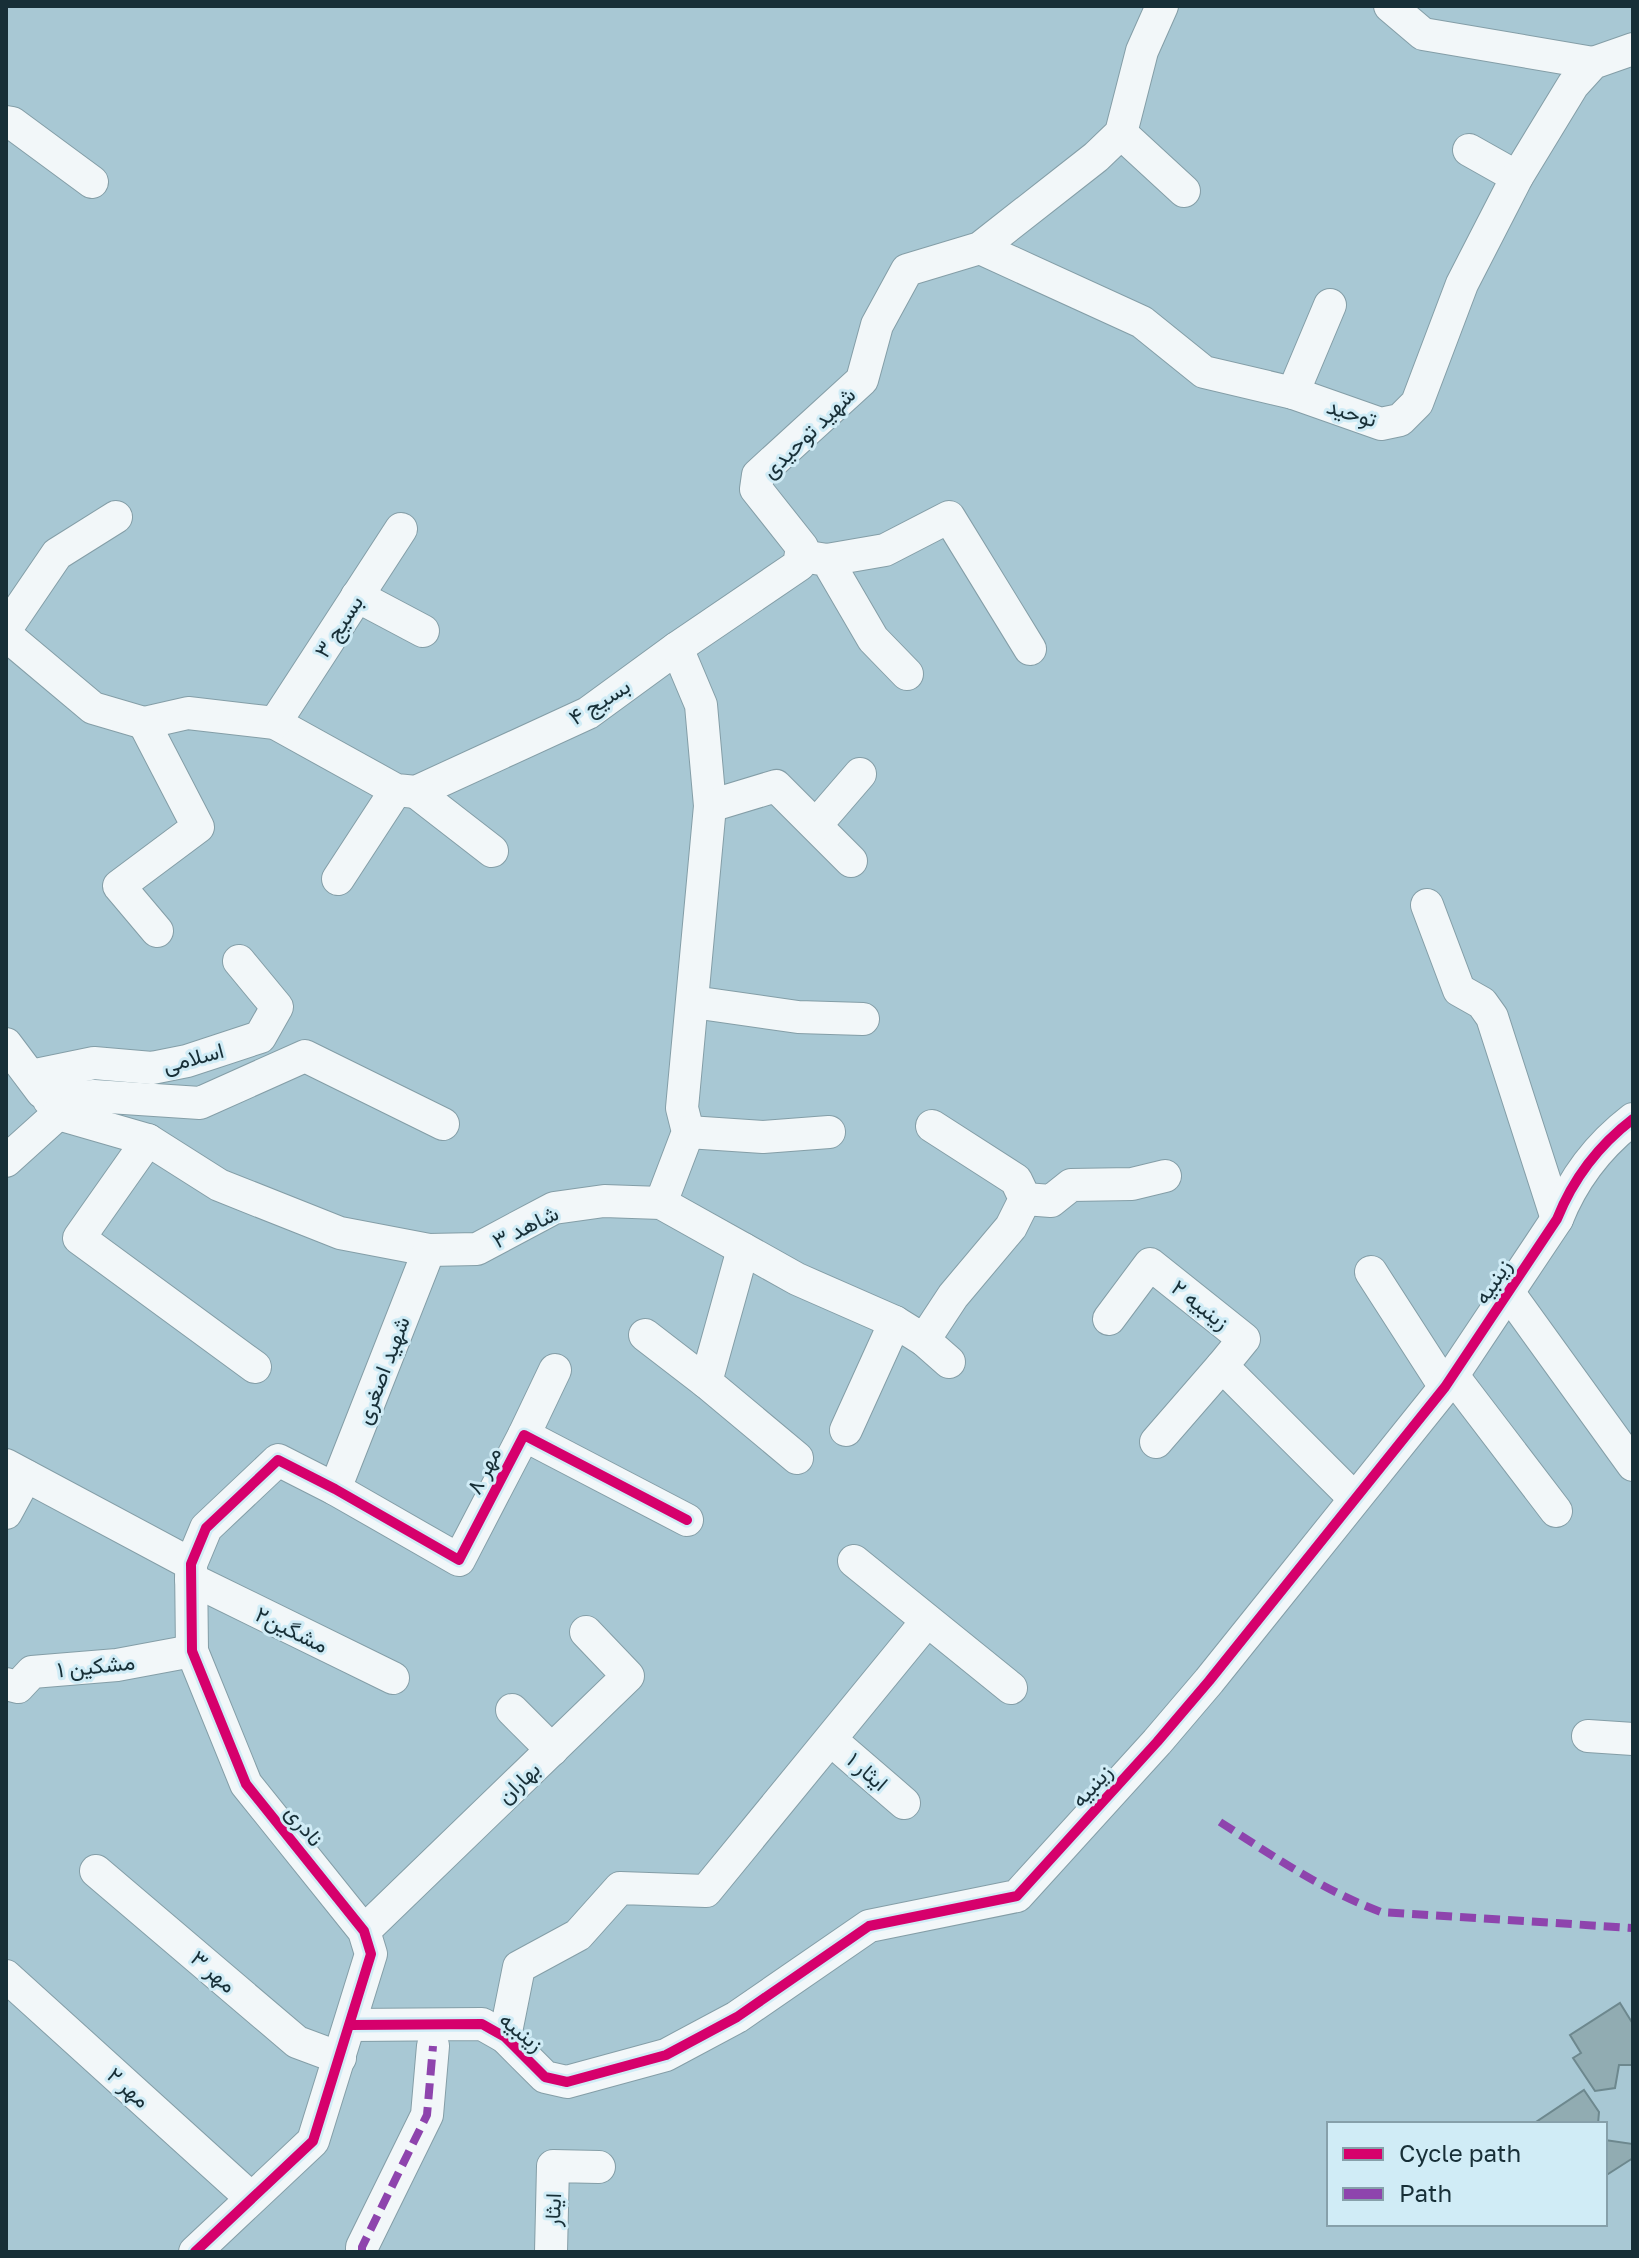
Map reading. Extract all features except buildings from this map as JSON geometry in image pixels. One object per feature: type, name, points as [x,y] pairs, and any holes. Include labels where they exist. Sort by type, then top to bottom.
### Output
[{"type":"street","points":[[980,248],[1096,157],[1121,133],[1142,51],[1162,6]]},
{"type":"street","points":[[1390,6],[1423,34],[1593,63],[1633,49]]},
{"type":"street","name":"توحید","points":[[980,248],[1142,322],[1204,372],[1293,393],[1381,424],[1400,420],[1417,403],[1462,284],[1517,177],[1573,85],[1593,63]]},
{"type":"street","points":[[6,122],[12,123],[92,182]]},
{"type":"street","points":[[1121,133],[1184,191]]},
{"type":"street","points":[[1469,150],[1517,177]]},
{"type":"street","name":"شهید توحیدی","points":[[907,674],[873,639],[814,558],[756,489],[758,475],[862,380],[877,325],[907,270],[980,248]]},
{"type":"street","points":[[1293,393],[1330,305]]},
{"type":"street","points":[[116,517],[57,554],[6,632],[93,708],[144,723],[188,713],[275,723],[406,791],[492,851]]},
{"type":"street","points":[[661,1203],[688,1132],[682,1108],[710,806],[701,705],[677,648],[799,565],[814,558],[885,550],[949,517],[1030,649]]},
{"type":"street","name":"بسیج ۳","points":[[275,723],[401,529]]},
{"type":"street","points":[[357,596],[423,631]]},
{"type":"street","name":"بسیج ۴","points":[[406,791],[588,713],[677,648]]},
{"type":"street","points":[[144,723],[198,827],[119,886],[157,931]]},
{"type":"street","points":[[816,825],[860,774]]},
{"type":"street","points":[[710,806],[776,786],[851,861]]},
{"type":"street","points":[[338,879],[406,791]]},
{"type":"street","points":[[1427,905],[1459,990],[1482,1003],[1492,1017],[1557,1219]]},
{"type":"street","name":"اسلامی","points":[[46,1097],[94,1063],[152,1068],[187,1061],[260,1037],[277,1007],[239,961]]},
{"type":"street","points":[[693,1002],[798,1017],[863,1019]]},
{"type":"street","points":[[6,1044],[46,1097]]},
{"type":"street","points":[[46,1097],[94,1096],[200,1103],[305,1056],[443,1124]]},
{"type":"street","points":[[6,1161],[46,1097]]},
{"type":"street","name":"شاهد ۳","points":[[46,1097],[148,1140],[219,1185],[340,1233],[429,1250],[477,1249],[554,1208],[604,1201],[661,1203],[797,1279],[895,1322],[924,1340],[949,1362]]},
{"type":"street","name":"زینبیه","points":[[351,2025],[482,2024],[505,2037],[545,2077],[567,2082],[666,2055],[737,2017],[869,1926],[1017,1896],[1168,1730],[1449,1381],[1557,1219],[1569,1190],[1610,1137],[1633,1119]]},
{"type":"street","points":[[932,1126],[1016,1180],[1025,1199]]},
{"type":"street","points":[[688,1132],[763,1137],[829,1132]]},
{"type":"street","points":[[148,1140],[79,1238],[255,1367]]},
{"type":"street","points":[[1025,1199],[1051,1201],[1071,1185],[1132,1184],[1165,1176]]},
{"type":"street","points":[[924,1340],[953,1296],[1011,1227],[1025,1199]]},
{"type":"street","points":[[706,1382],[743,1249]]},
{"type":"street","name":"شهید اصغری","points":[[335,1489],[429,1250]]},
{"type":"street","name":"زینبیه ۲","points":[[1109,1319],[1150,1264],[1244,1339],[1222,1366],[1354,1498]]},
{"type":"street","points":[[1371,1272],[1449,1381],[1556,1511]]},
{"type":"street","points":[[1508,1292],[1633,1465]]},
{"type":"street","points":[[846,1430],[895,1322]]},
{"type":"street","points":[[645,1335],[797,1458]]},
{"type":"street","points":[[1156,1442],[1222,1366]]},
{"type":"street","points":[[524,1435],[555,1370]]},
{"type":"street","name":"مهر ۸","points":[[335,1489],[459,1560],[524,1435],[687,1520]]},
{"type":"street","name":"نادری","points":[[335,1489],[278,1460],[206,1528],[191,1572],[192,1651],[246,1784],[364,1931]]},
{"type":"street","points":[[6,1513],[16,1470]]},
{"type":"street","name":"مشگین۲","points":[[16,1470],[191,1572],[393,1678]]},
{"type":"street","points":[[854,1561],[1011,1688]]},
{"type":"street","name":"زینبیه","points":[[505,2037],[519,1967],[578,1935],[620,1888],[706,1891],[927,1621]]},
{"type":"street","name":"بهاران","points":[[364,1931],[628,1676],[586,1632]]},
{"type":"street","name":"مشکین ۱","points":[[6,1684],[18,1687],[32,1672],[117,1665],[192,1651]]},
{"type":"street","points":[[512,1710],[552,1750]]},
{"type":"street","points":[[1588,1736],[1633,1739]]},
{"type":"street","name":"ایثار ۱","points":[[831,1740],[904,1803]]},
{"type":"street","name":"مهر ۳","points":[[96,1871],[297,2042],[340,2058]]},
{"type":"street","points":[[195,2252],[313,2141],[371,1954],[364,1931]]},
{"type":"street","name":"مهر ۲","points":[[6,1976],[251,2198]]},
{"type":"street","points":[[362,2252],[427,2115],[433,2046]]},
{"type":"street","name":"ایثار","points":[[551,2252],[553,2166],[599,2167]]},
{"type":"marked path","points":[[1220,1822],[1318,1883],[1381,1912],[1633,1928]]},
{"type":"marked path","points":[[362,2252],[427,2115],[433,2046]]},
{"type":"cycle path","points":[[351,2025],[482,2024],[505,2037],[545,2077],[567,2082],[666,2055],[737,2017],[869,1926],[1017,1896],[1209,1681],[1445,1387],[1557,1219],[1579,1177],[1598,1152],[1633,1119]]},
{"type":"cycle path","points":[[195,2252],[313,2141],[371,1954],[364,1931],[246,1784],[192,1651],[191,1564],[206,1528],[278,1460],[459,1560],[524,1435],[687,1520]]}]
